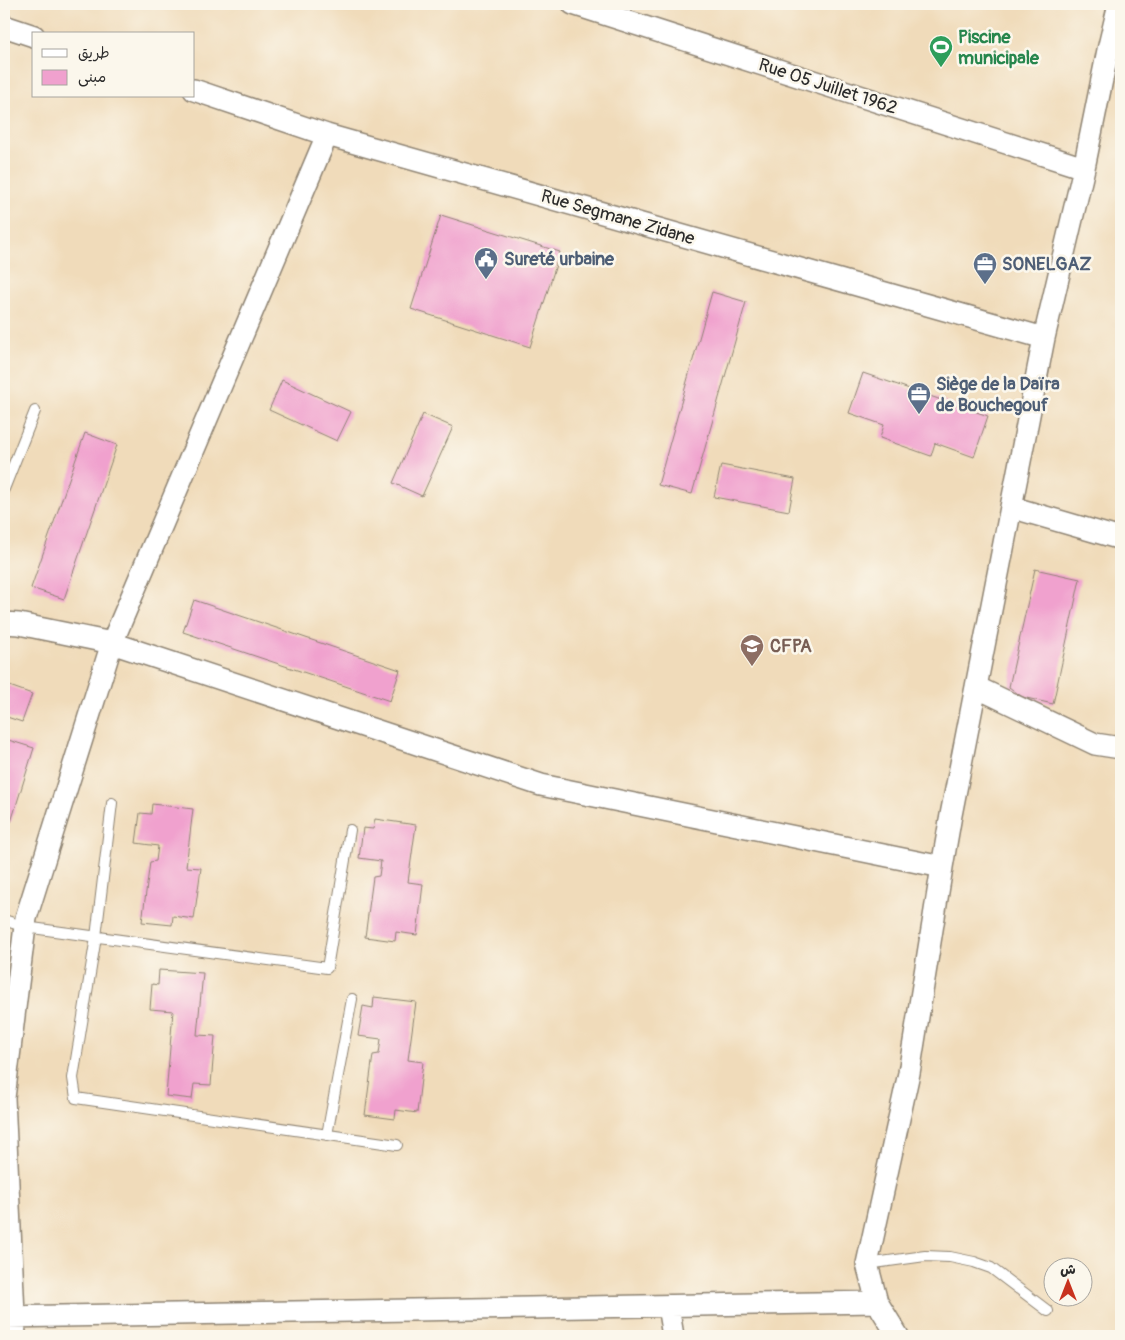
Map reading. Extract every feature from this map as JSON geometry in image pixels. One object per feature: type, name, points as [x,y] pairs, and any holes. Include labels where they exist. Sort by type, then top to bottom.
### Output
[{"type":"street","name":"Rue 05 Juillet 1962","points":[[573,4],[1084,168]]},
{"type":"street","points":[[898,1336],[877,1302],[867,1264],[909,1073],[942,866],[1044,338],[1084,168],[1115,52],[1119,4]]},
{"type":"street","points":[[4,26],[32,35]]},
{"type":"street","name":"Rue Segmane Zidane","points":[[195,90],[327,135],[1044,338]]},
{"type":"street","points":[[327,135],[112,643],[29,909],[25,927],[4,1098],[11,1323],[877,1302]]},
{"type":"street","points":[[1011,507],[1121,539]]},
{"type":"street","points":[[4,623],[19,624],[112,643],[541,785],[942,866]]},
{"type":"street","points":[[976,687],[1095,744],[1121,748]]},
{"type":"street","points":[[668,1306],[673,1336]]},
{"type":"lane","points":[[4,489],[35,411]]},
{"type":"lane","points":[[112,803],[96,937],[73,1078],[76,1098],[397,1146]]},
{"type":"lane","points":[[4,920],[25,927],[327,968],[350,830]]},
{"type":"lane","points":[[327,1135],[352,999]]},
{"type":"lane","points":[[867,1264],[925,1256],[950,1257],[974,1262],[990,1268],[1048,1311]]},
{"type":"building","name":"Sureté urbaine","points":[[441,215],[560,252],[530,347],[411,309]]},
{"type":"building","points":[[712,292],[746,302],[692,494],[658,485]]},
{"type":"building","name":"Siège de la Daïra de Bouchegouf","points":[[863,373],[988,416],[974,457],[935,443],[931,456],[880,438],[884,425],[849,413]]},
{"type":"building","points":[[282,380],[351,412],[337,441],[269,410]]},
{"type":"building","points":[[423,414],[453,427],[422,496],[393,483]]},
{"type":"building","points":[[85,433],[117,445],[64,599],[31,588]]},
{"type":"building","points":[[721,465],[795,479],[789,511],[714,497]]},
{"type":"building","points":[[1035,569],[1080,579],[1053,704],[1022,697],[1009,687]]},
{"type":"building","points":[[194,600],[400,670],[390,701],[183,632]]},
{"type":"building","points":[[4,684],[32,694],[22,722],[4,716]]},
{"type":"building","points":[[5,739],[34,748],[11,822],[4,820]]},
{"type":"building","points":[[152,804],[193,809],[186,867],[201,868],[194,919],[173,916],[172,925],[142,922],[150,862],[156,861],[158,846],[136,843],[140,813],[151,814]]},
{"type":"building","points":[[375,819],[416,825],[408,882],[423,884],[417,935],[396,932],[395,941],[365,937],[373,877],[379,876],[381,861],[359,858],[363,828],[373,829]]},
{"type":"building","points":[[159,970],[203,973],[197,1035],[215,1036],[211,1085],[194,1084],[192,1099],[166,1096],[173,1011],[150,1009],[152,984],[158,985]]},
{"type":"building","points":[[374,997],[416,1002],[408,1060],[423,1062],[417,1113],[396,1110],[395,1119],[365,1115],[373,1055],[379,1054],[381,1039],[358,1036],[363,1006],[373,1008]]},
{"type":"place","name":"Piscine municipale","points":[[941,68]]},
{"type":"place","name":"Sureté urbaine","points":[[486,280]]},
{"type":"place","name":"SONELGAZ","points":[[985,285]]},
{"type":"place","name":"Siège de la Daïra de Bouchegouf","points":[[919,415]]},
{"type":"place","name":"CFPA","points":[[752,667]]}]
